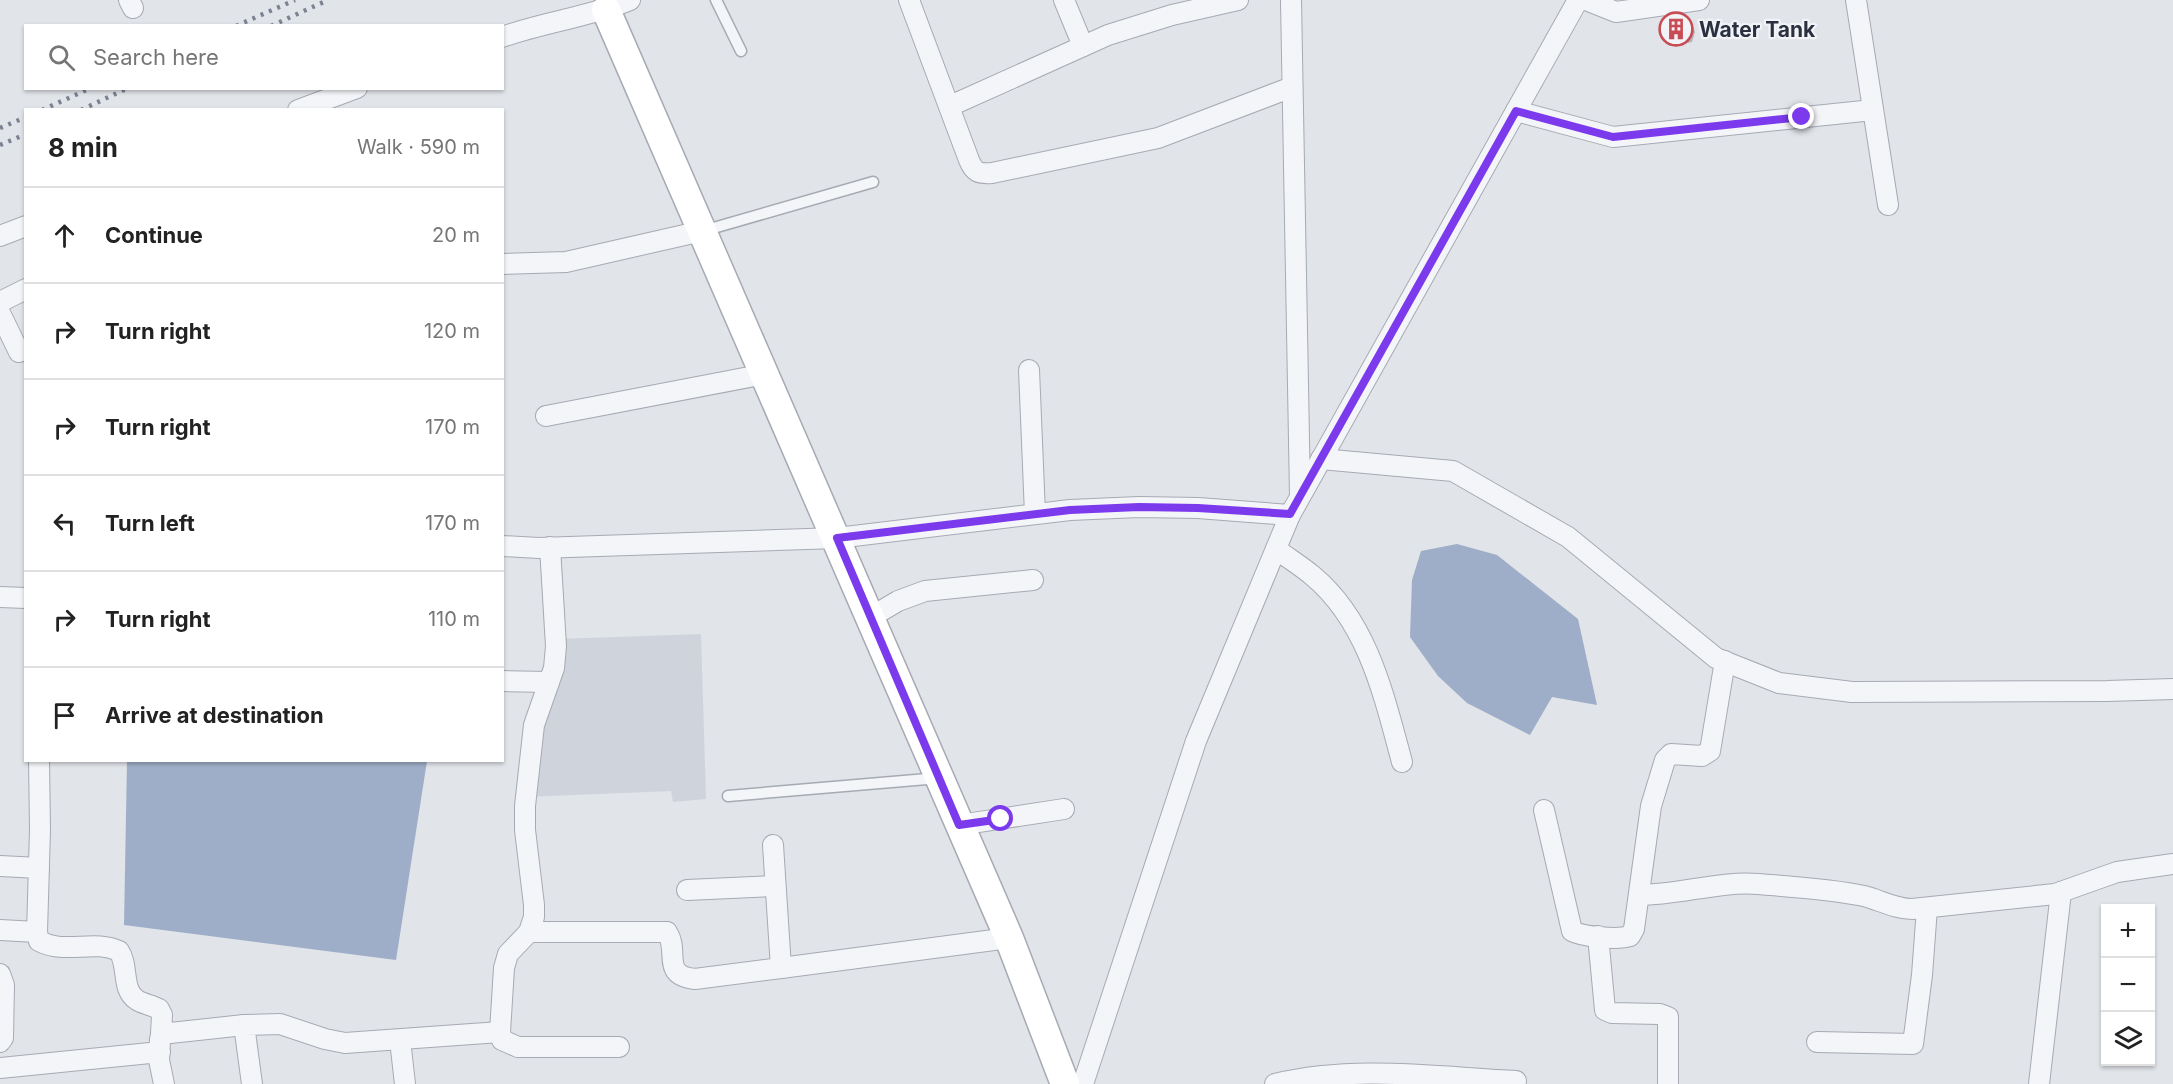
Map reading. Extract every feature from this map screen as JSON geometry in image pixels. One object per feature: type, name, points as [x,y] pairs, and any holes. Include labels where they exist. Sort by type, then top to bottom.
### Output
[{"type":"street","points":[[909,0],[973,170],[979,174],[1158,138],[1292,87]]},
{"type":"street","points":[[1065,0],[1083,46]]},
{"type":"street","points":[[950,106],[1108,35],[1172,15],[1238,0]]},
{"type":"street","points":[[1291,0],[1300,497]]},
{"type":"street","points":[[1083,1084],[1196,741],[1290,514],[1578,0]]},
{"type":"street","points":[[1586,0],[1616,12],[1699,0]]},
{"type":"street","points":[[1856,0],[1888,205]]},
{"type":"street","points":[[504,36],[618,5],[702,231],[1009,938],[1065,1084]]},
{"type":"street","points":[[303,108],[352,90]]},
{"type":"street","points":[[1516,111],[1613,137],[1873,110]]},
{"type":"street","points":[[0,236],[24,227]]},
{"type":"street","points":[[504,264],[566,262],[702,231]]},
{"type":"street","points":[[0,302],[24,290]]},
{"type":"street","points":[[0,313],[19,352]]},
{"type":"street","points":[[1029,370],[1035,514]]},
{"type":"street","points":[[546,416],[765,374]]},
{"type":"street","points":[[1321,459],[1453,471],[1568,537],[1716,658],[1779,683],[1852,692],[2173,689]]},
{"type":"street","points":[[504,546],[550,547],[837,538],[1070,510],[1139,507],[1290,514]]},
{"type":"street","points":[[550,547],[556,646],[554,668],[534,725],[525,806],[525,830],[534,917],[530,932],[508,954],[504,968],[500,1032],[502,1040],[518,1047],[619,1047]]},
{"type":"street","points":[[1276,549],[1314,577],[1340,605],[1350,620],[1379,680],[1402,762]]},
{"type":"street","points":[[871,617],[898,601],[925,591],[1033,580]]},
{"type":"street","points":[[0,597],[24,598]]},
{"type":"street","points":[[1544,810],[1571,928],[1577,933],[1598,936],[1621,938],[1630,936],[1634,929],[1640,895],[1651,806],[1665,760],[1671,754],[1702,756],[1710,750],[1725,661]]},
{"type":"street","points":[[504,681],[549,682]]},
{"type":"street","points":[[39,762],[37,932],[39,940],[57,947],[110,947],[119,951],[126,966],[127,984],[131,995],[138,1001],[159,1009],[162,1015],[160,1043],[164,1084]]},
{"type":"street","points":[[959,825],[1064,809]]},
{"type":"street","points":[[773,845],[781,968]]},
{"type":"street","points":[[1640,895],[1663,895],[1707,886],[1756,884],[1857,895],[1906,909],[1927,908],[2061,892],[2117,872],[2173,864]]},
{"type":"street","points":[[0,866],[39,868]]},
{"type":"street","points":[[687,890],[775,886]]},
{"type":"street","points":[[2039,1084],[2061,892]]},
{"type":"street","points":[[1817,1042],[1912,1044],[1920,997],[1927,908]]},
{"type":"street","points":[[0,930],[37,932]]},
{"type":"street","points":[[530,932],[667,932],[671,938],[672,965],[676,972],[684,978],[695,979],[1009,938]]},
{"type":"street","points":[[1598,936],[1605,1010],[1612,1013],[1660,1014],[1668,1017],[1668,1084]]},
{"type":"street","points":[[0,974],[4,985],[3,1038],[0,1042]]},
{"type":"street","points":[[0,1068],[160,1043],[244,1025],[280,1024],[345,1043],[500,1032]]},
{"type":"street","points":[[244,1025],[252,1084]]},
{"type":"street","points":[[400,1040],[405,1084]]},
{"type":"street","points":[[1275,1084],[1303,1077],[1356,1073],[1516,1081]]},
{"type":"lane","points":[[716,0],[741,51]]},
{"type":"lane","points":[[702,231],[873,182]]},
{"type":"lane","points":[[728,796],[939,778]]},
{"type":"shaded area","points":[[701,634],[706,799],[673,802],[671,791],[525,797],[558,639]]},
{"type":"water","points":[[1457,544],[1497,555],[1578,619],[1597,705],[1552,697],[1530,735],[1467,703],[1438,676],[1410,637],[1412,580],[1421,551]]},
{"type":"water","points":[[127,762],[427,762],[396,960],[124,925]]},
{"type":"building","name":"Water Tank","points":[[1676,14],[1682,15],[1690,23],[1690,35],[1682,43],[1676,44],[1670,43],[1662,35],[1661,29],[1662,23],[1670,15]]},
{"type":"railway","points":[[241,24],[295,0]]},
{"type":"railway","points":[[275,24],[328,0]]},
{"type":"railway","points":[[46,108],[87,90]]},
{"type":"railway","points":[[85,108],[124,90]]},
{"type":"railway","points":[[0,128],[24,118]]},
{"type":"railway","points":[[0,145],[24,135]]},
{"type":"place","name":"Water Tank","points":[[1676,29]]},
{"type":"route","points":[[1001,819],[959,825],[837,538],[1070,510],[1139,507],[1198,508],[1290,514],[1516,111],[1613,137],[1802,117]]}]
